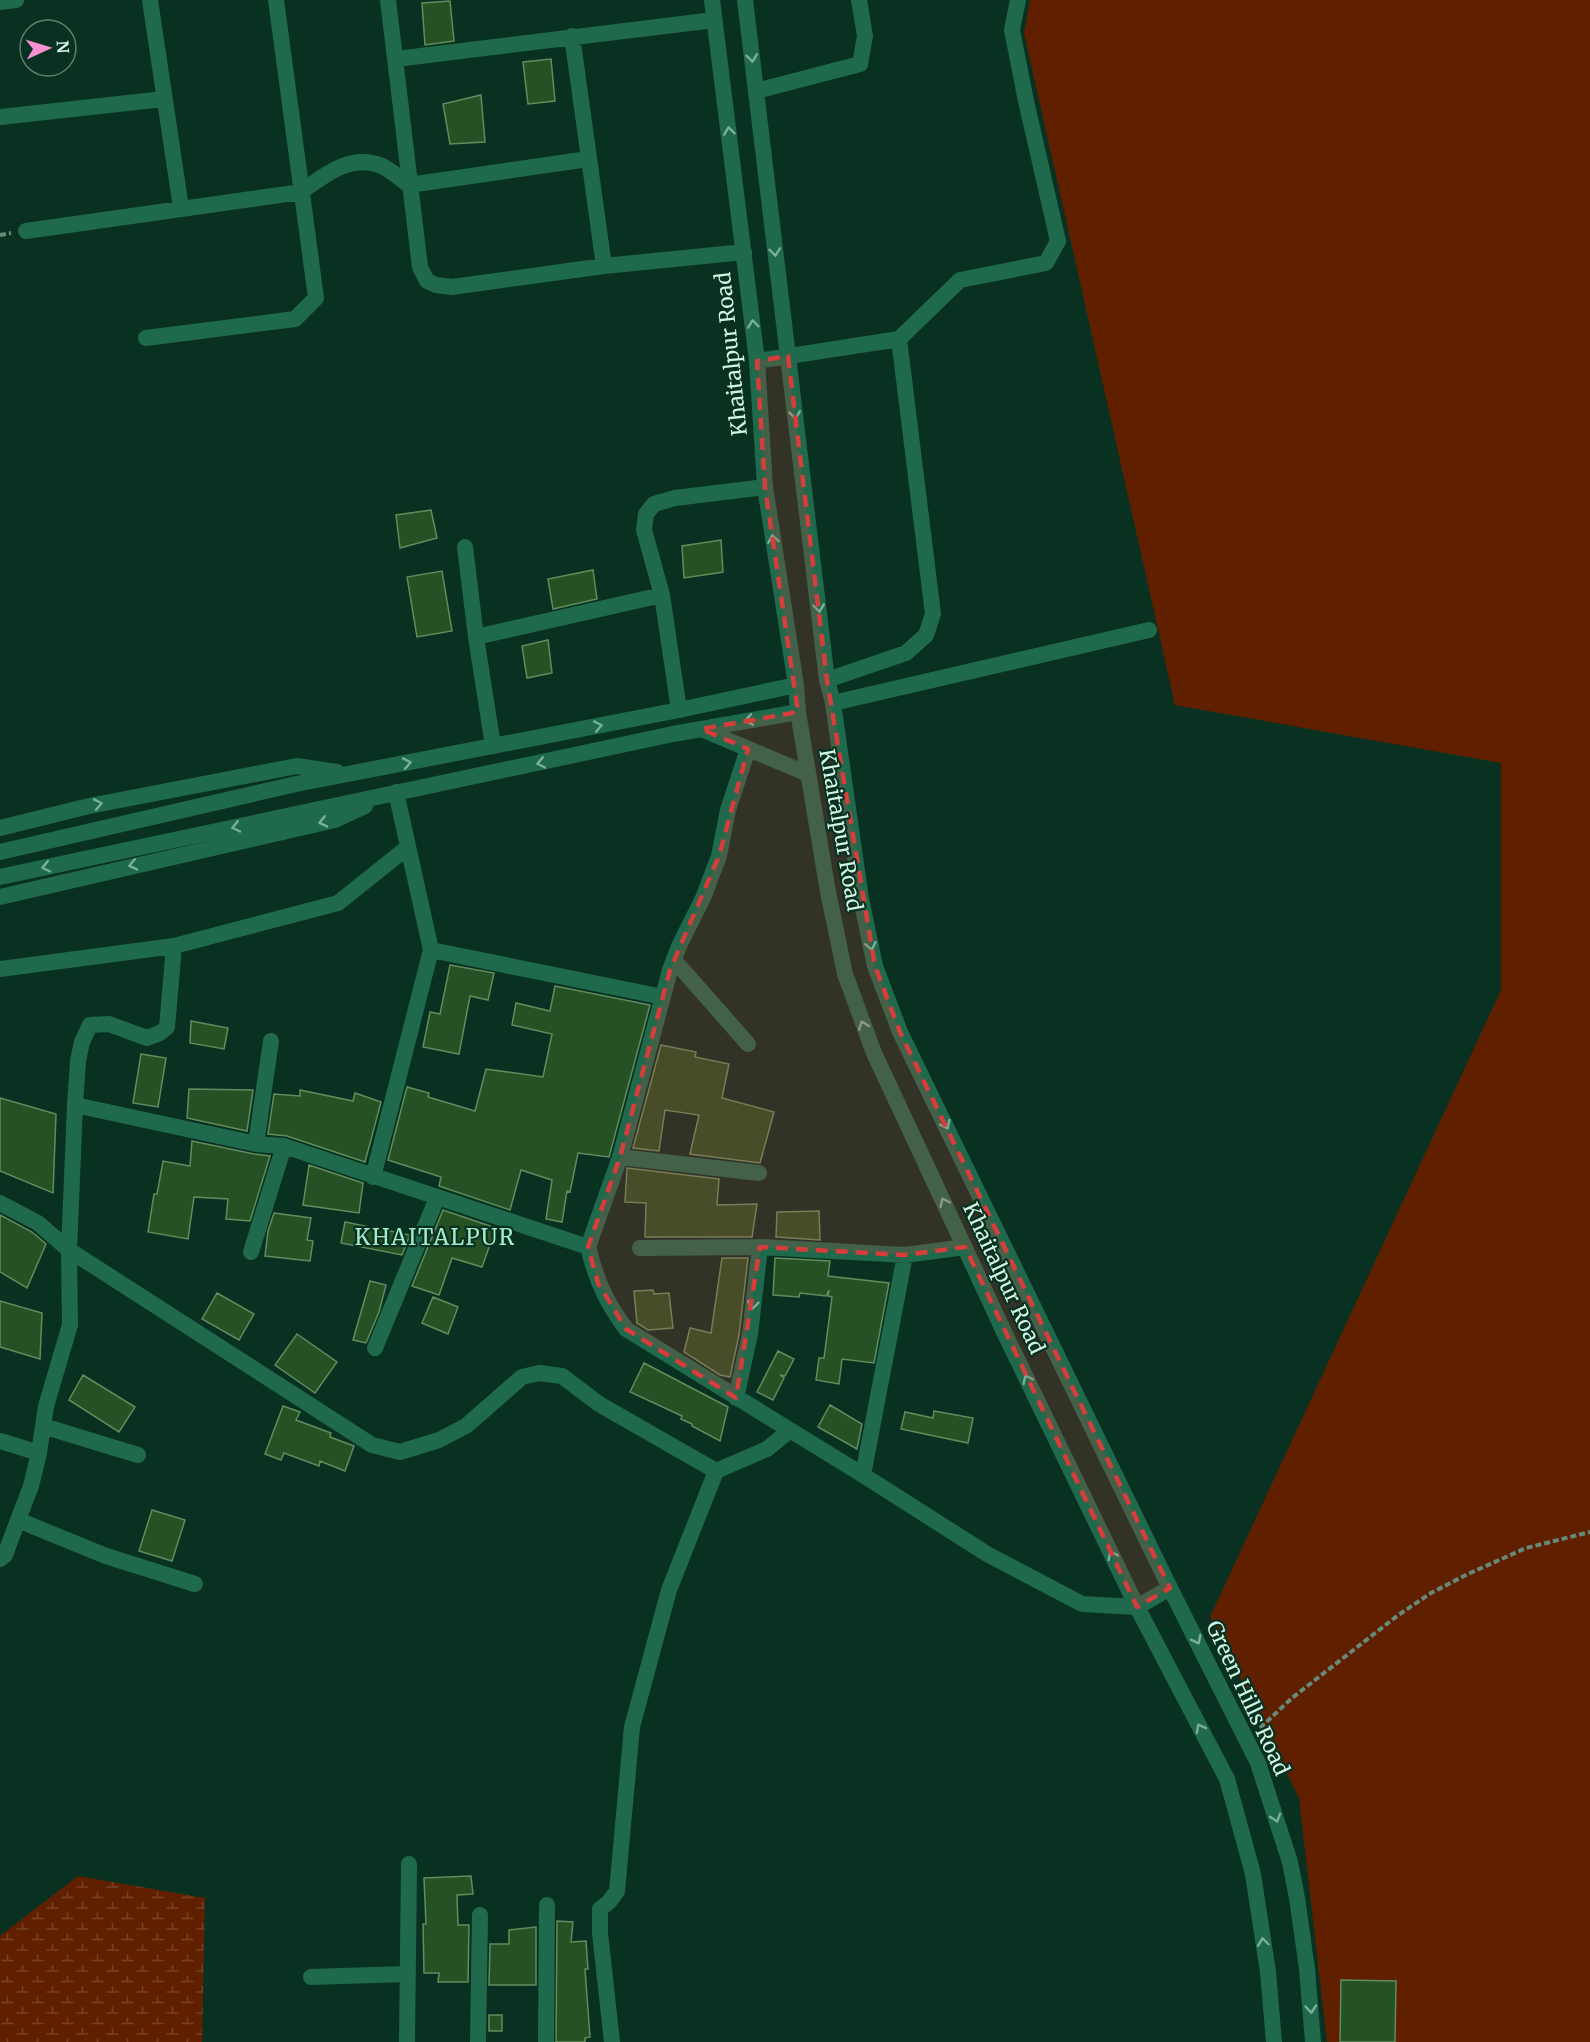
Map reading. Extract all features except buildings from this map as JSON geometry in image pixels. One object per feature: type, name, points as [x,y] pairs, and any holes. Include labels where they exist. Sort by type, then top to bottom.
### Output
[{"type":"street","points":[[0,2],[16,0]]},
{"type":"street","points":[[150,0],[181,208]]},
{"type":"street","points":[[146,338],[295,319],[315,298],[276,0]]},
{"type":"street","points":[[388,0],[420,267],[427,281],[452,287],[604,266],[744,252]]},
{"type":"street","name":"Khaitalpur Road","points":[[712,0],[758,361],[765,487],[808,774],[845,974],[874,1053],[1010,1345],[1137,1607]]},
{"type":"street","name":"Khaitalpur Road","points":[[745,0],[827,680],[833,703],[861,899],[875,966],[900,1032],[1170,1588]]},
{"type":"street","points":[[756,91],[860,64],[865,36],[860,0]]},
{"type":"street","points":[[758,361],[899,339],[960,280],[1046,263],[1058,241],[1012,30],[1018,0]]},
{"type":"street","points":[[396,58],[714,20]]},
{"type":"street","points":[[572,36],[604,266]]},
{"type":"street","points":[[0,117],[164,99]]},
{"type":"street","points":[[26,231],[301,192],[333,169],[357,161],[382,166],[409,185],[588,159]]},
{"type":"street","points":[[827,680],[906,653],[926,635],[933,614],[899,339]]},
{"type":"street","points":[[679,710],[662,595],[644,530],[646,514],[654,504],[675,498],[765,487]]},
{"type":"street","points":[[465,547],[493,746]]},
{"type":"street","points":[[476,637],[662,595]]},
{"type":"street","points":[[833,703],[1149,630]]},
{"type":"street","points":[[0,852],[296,784],[796,685]]},
{"type":"street","points":[[0,877],[700,729],[798,712]]},
{"type":"street","points":[[700,729],[808,774]]},
{"type":"street","points":[[748,749],[728,810],[719,856],[703,898],[674,960],[620,1157],[588,1247],[598,1283],[610,1307],[626,1329],[987,1554],[1082,1604],[1137,1607],[1170,1588]]},
{"type":"street","points":[[0,828],[89,806],[297,766],[349,774]]},
{"type":"street","points":[[374,1177],[431,950],[396,792]]},
{"type":"street","points":[[0,897],[335,820],[396,792]]},
{"type":"street","points":[[0,969],[174,946],[338,903],[408,847]]},
{"type":"street","points":[[0,1559],[5,1555],[31,1486],[46,1406],[70,1325],[69,1250],[75,1105],[78,1061],[82,1042],[90,1025],[109,1024],[147,1038],[160,1033],[167,1027],[174,946]]},
{"type":"street","points":[[431,950],[663,997]]},
{"type":"street","points":[[674,960],[748,1044]]},
{"type":"street","points":[[256,1144],[271,1041]]},
{"type":"street","points":[[75,1105],[256,1144],[284,1146],[588,1247]]},
{"type":"street","points":[[251,1252],[284,1146]]},
{"type":"street","points":[[620,1157],[759,1173]]},
{"type":"street","points":[[375,1348],[437,1198]]},
{"type":"street","points":[[0,1203],[38,1223],[69,1250],[372,1445],[400,1452],[439,1440],[466,1426],[522,1377],[539,1373],[562,1376],[599,1404],[716,1471]]},
{"type":"street","points":[[640,1248],[760,1247],[905,1255],[965,1247]]},
{"type":"street","points":[[736,1398],[750,1334],[760,1247]]},
{"type":"street","points":[[863,1475],[905,1255]]},
{"type":"street","points":[[43,1426],[138,1455]]},
{"type":"street","points":[[612,2042],[600,1933],[600,1909],[617,1891],[632,1726],[669,1590],[716,1471],[767,1449],[789,1431]]},
{"type":"street","points":[[0,1441],[39,1453]]},
{"type":"street","points":[[18,1520],[106,1556],[195,1584]]},
{"type":"street","name":"Green Hills Road","points":[[1170,1588],[1258,1763],[1290,1862],[1307,1969],[1313,2042]]},
{"type":"street","points":[[1137,1607],[1227,1779],[1253,1874],[1268,1972],[1274,2042]]},
{"type":"street","points":[[407,2042],[409,1864]]},
{"type":"street","points":[[546,2042],[547,1905]]},
{"type":"street","points":[[478,2042],[480,1916]]},
{"type":"street","points":[[311,1977],[407,1974]]},
{"type":"path","points":[[1264,1724],[1292,1698],[1397,1616],[1431,1593],[1526,1548],[1590,1532]]},
{"type":"highlighted area","points":[[788,356],[827,680],[875,966],[900,1032],[1170,1588],[1137,1607],[965,1247],[905,1255],[760,1247],[736,1398],[626,1329],[598,1283],[588,1247],[620,1157],[670,970],[719,856],[748,749],[701,729],[798,712],[765,487],[757,361]]},
{"type":"green space","points":[[1030,0],[1590,0],[1590,2042],[1327,2042],[1299,1798],[1210,1617],[1501,990],[1501,763],[1175,705],[1024,33]]},
{"type":"green space","points":[[78,1876],[205,1898],[202,2042],[0,2042],[0,1936]]},
{"type":"district","name":"KHAITALPUR","points":[[435,1237]]}]
